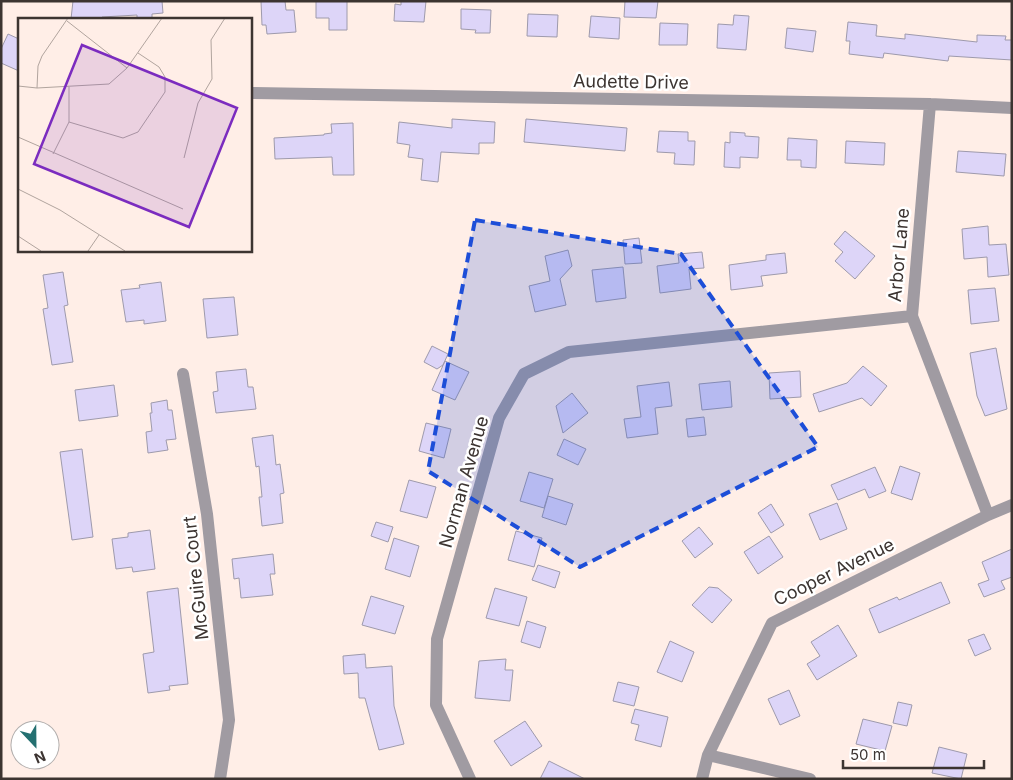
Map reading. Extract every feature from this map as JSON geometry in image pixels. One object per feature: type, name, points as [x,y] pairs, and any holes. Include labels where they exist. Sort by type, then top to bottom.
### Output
[{"type":"street","name":"Audette Drive","points":[[251,93],[930,104],[1012,108]]},
{"type":"street","name":"Arbor Lane","points":[[930,104],[912,316],[988,515]]},
{"type":"street","name":"Norman Avenue","points":[[470,779],[436,704],[437,639],[499,418],[524,374],[569,352],[912,316]]},
{"type":"street","name":"McGuire Court","points":[[182,374],[207,514],[229,720],[220,779]]},
{"type":"street","name":"Cooper Avenue","points":[[702,779],[708,755],[772,623],[988,515],[1012,505]]},
{"type":"street","points":[[708,755],[810,779]]},
{"type":"highlighted area","points":[[475,220],[681,254],[818,447],[580,567],[428,471]]},
{"type":"building","points":[[73,1],[162,1],[163,13],[152,14],[152,18],[137,18],[137,15],[71,18]]},
{"type":"building","points":[[261,1],[285,1],[286,10],[294,10],[296,32],[267,34],[266,25],[262,25]]},
{"type":"building","points":[[316,1],[347,1],[347,30],[329,30],[329,18],[316,18]]},
{"type":"building","points":[[401,1],[426,1],[424,22],[394,21],[395,4],[401,5]]},
{"type":"building","points":[[625,1],[658,1],[656,18],[624,17]]},
{"type":"building","points":[[461,9],[491,10],[490,33],[475,33],[476,30],[461,29]]},
{"type":"building","points":[[528,14],[558,15],[557,37],[527,36]]},
{"type":"building","points":[[734,15],[749,16],[746,50],[717,48],[718,24],[733,25]]},
{"type":"building","points":[[591,16],[620,18],[619,39],[589,37]]},
{"type":"building","points":[[848,22],[877,25],[876,36],[905,39],[905,34],[977,42],[977,35],[1006,36],[1005,40],[1012,40],[1012,60],[949,56],[948,61],[884,53],[883,58],[849,54],[850,41],[846,41]]},
{"type":"building","points":[[660,23],[688,24],[687,45],[659,45]]},
{"type":"building","points":[[787,28],[816,31],[813,52],[785,48]]},
{"type":"building","points":[[8,34],[18,39],[18,71],[1,63],[1,49]]},
{"type":"building","points":[[452,119],[495,122],[494,143],[479,143],[479,154],[441,152],[438,182],[421,180],[423,159],[408,157],[410,145],[397,143],[399,122],[452,128]]},
{"type":"building","points":[[526,119],[627,128],[625,151],[524,142]]},
{"type":"building","points":[[353,123],[354,175],[333,175],[332,157],[275,159],[274,138],[324,135],[332,133],[331,124]]},
{"type":"building","points":[[659,131],[688,132],[688,141],[695,141],[694,165],[674,164],[675,153],[657,152]]},
{"type":"building","points":[[730,132],[745,133],[745,136],[759,137],[758,158],[740,157],[740,168],[724,167],[725,142],[730,143]]},
{"type":"building","points":[[788,138],[817,140],[816,168],[801,167],[801,160],[787,160]]},
{"type":"building","points":[[846,141],[885,143],[884,165],[845,163]]},
{"type":"building","points":[[958,151],[1006,154],[1004,176],[956,172]]},
{"type":"building","points":[[988,226],[989,245],[1006,244],[1009,275],[988,277],[987,257],[964,259],[962,229]]},
{"type":"building","points":[[845,231],[875,256],[855,279],[835,261],[843,252],[834,244]]},
{"type":"building","points":[[639,238],[642,263],[625,264],[623,240]]},
{"type":"building","points":[[568,250],[572,266],[560,279],[566,305],[535,312],[529,286],[550,281],[545,256]]},
{"type":"building","points":[[702,252],[704,268],[689,269],[691,289],[660,293],[657,266],[679,263],[678,254]]},
{"type":"building","points":[[785,253],[787,273],[761,276],[763,286],[731,290],[729,265],[766,260],[766,255]]},
{"type":"building","points":[[623,267],[626,298],[596,302],[592,270]]},
{"type":"building","points":[[63,272],[68,305],[64,306],[73,362],[52,365],[43,309],[48,308],[43,275]]},
{"type":"building","points":[[161,282],[166,321],[144,324],[144,320],[126,322],[121,290],[140,288],[139,285]]},
{"type":"building","points":[[995,288],[999,321],[971,324],[968,290]]},
{"type":"building","points":[[234,297],[238,335],[207,338],[203,299]]},
{"type":"building","points":[[432,346],[448,354],[443,365],[437,369],[424,362]]},
{"type":"building","points":[[996,348],[1007,409],[985,416],[977,396],[970,353]]},
{"type":"building","points":[[445,361],[469,372],[455,400],[432,390]]},
{"type":"building","points":[[863,366],[887,386],[871,406],[862,398],[819,412],[813,394],[847,383]]},
{"type":"building","points":[[246,369],[248,387],[253,387],[256,409],[216,413],[213,392],[218,391],[216,372]]},
{"type":"building","points":[[800,371],[801,397],[770,399],[769,373]]},
{"type":"building","points":[[730,381],[732,407],[702,410],[699,384]]},
{"type":"building","points":[[669,382],[672,406],[655,408],[658,434],[627,438],[624,419],[641,417],[637,386]]},
{"type":"building","points":[[114,385],[118,416],[79,421],[75,390]]},
{"type":"building","points":[[572,393],[588,413],[563,433],[556,406]]},
{"type":"building","points":[[167,400],[168,410],[172,410],[176,439],[166,440],[168,450],[148,453],[146,432],[152,431],[151,403]]},
{"type":"building","points":[[704,417],[706,435],[688,437],[686,419]]},
{"type":"building","points":[[426,423],[451,429],[444,458],[419,451]]},
{"type":"building","points":[[273,435],[276,465],[280,464],[284,493],[280,494],[283,523],[262,526],[259,497],[262,497],[259,466],[256,467],[252,438]]},
{"type":"building","points":[[564,439],[586,449],[578,465],[557,455]]},
{"type":"building","points":[[82,449],[93,537],[72,540],[60,452]]},
{"type":"building","points":[[900,466],[920,473],[912,500],[891,493]]},
{"type":"building","points":[[875,467],[886,491],[869,498],[865,489],[838,500],[831,485]]},
{"type":"building","points":[[529,472],[553,479],[544,508],[520,501]]},
{"type":"building","points":[[409,480],[436,487],[427,518],[400,511]]},
{"type":"building","points":[[548,496],[573,504],[566,525],[542,517]]},
{"type":"building","points":[[837,503],[847,529],[820,540],[809,514]]},
{"type":"building","points":[[771,504],[784,525],[771,533],[758,513]]},
{"type":"building","points":[[376,522],[393,527],[388,542],[371,536]]},
{"type":"building","points":[[699,527],[713,544],[695,558],[682,541]]},
{"type":"building","points":[[150,530],[155,569],[133,572],[132,567],[116,569],[112,539],[128,537],[128,533]]},
{"type":"building","points":[[516,531],[542,538],[534,567],[508,560]]},
{"type":"building","points":[[769,536],[783,557],[758,574],[744,552]]},
{"type":"building","points":[[394,538],[419,546],[410,577],[385,569]]},
{"type":"building","points":[[1012,549],[1012,577],[1001,581],[1005,589],[984,597],[978,584],[989,580],[982,562]]},
{"type":"building","points":[[273,554],[275,574],[270,574],[273,595],[241,598],[239,578],[234,579],[232,559]]},
{"type":"building","points":[[538,565],[560,572],[555,588],[532,580]]},
{"type":"building","points":[[941,582],[950,603],[879,633],[869,609],[897,597],[899,600]]},
{"type":"building","points":[[709,587],[718,588],[732,600],[712,623],[692,605]]},
{"type":"building","points":[[178,588],[188,684],[169,686],[170,690],[148,693],[143,654],[154,652],[147,592]]},
{"type":"building","points":[[495,588],[527,597],[519,626],[486,618]]},
{"type":"building","points":[[371,596],[404,606],[395,634],[362,625]]},
{"type":"building","points":[[527,621],[546,627],[540,648],[521,642]]},
{"type":"building","points":[[838,625],[857,656],[817,680],[807,664],[820,656],[811,642]]},
{"type":"building","points":[[984,634],[991,649],[975,656],[968,640]]},
{"type":"building","points":[[670,641],[694,652],[682,682],[657,672]]},
{"type":"building","points":[[365,654],[366,668],[392,666],[394,706],[404,744],[379,750],[365,698],[359,698],[358,673],[344,674],[343,656]]},
{"type":"building","points":[[506,659],[505,670],[513,670],[510,701],[475,698],[479,661]]},
{"type":"building","points":[[618,682],[639,687],[634,706],[613,701]]},
{"type":"building","points":[[789,690],[800,716],[780,725],[768,699]]},
{"type":"building","points":[[898,702],[912,705],[907,726],[893,723]]},
{"type":"building","points":[[635,709],[668,717],[661,747],[635,740],[639,725],[631,723]]},
{"type":"building","points":[[863,719],[892,726],[885,751],[856,744]]},
{"type":"building","points":[[525,721],[542,746],[511,766],[494,741]]},
{"type":"building","points":[[939,747],[967,754],[961,779],[932,773]]},
{"type":"building","points":[[549,761],[585,779],[540,779]]}]
